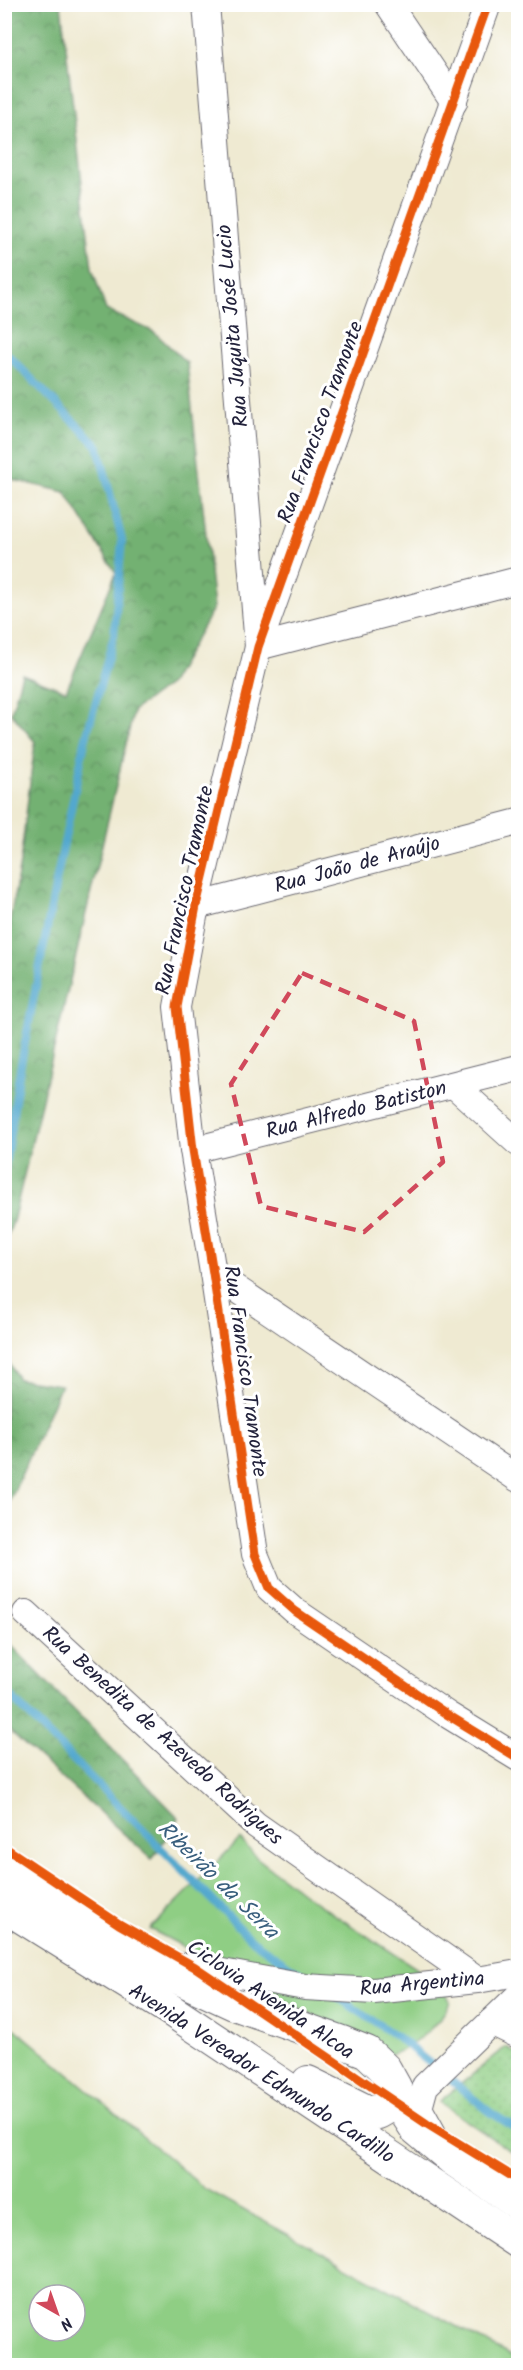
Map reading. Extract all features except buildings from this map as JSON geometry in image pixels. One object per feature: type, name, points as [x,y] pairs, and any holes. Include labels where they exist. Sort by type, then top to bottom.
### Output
[{"type":"main road","name":"Avenida Vereador Edmundo Cardillo","points":[[4,1871],[148,1964],[234,2004],[367,2052],[385,2069],[395,2087],[412,2093],[416,2129],[452,2159],[519,2204]]},
{"type":"main road","name":"Avenida Vereador Edmundo Cardillo","points":[[4,1906],[169,2009],[519,2242]]},
{"type":"main road","points":[[169,2009],[365,2110],[378,2113],[412,2093]]},
{"type":"street","name":"Rua Juquita José Lucio","points":[[206,4],[258,647]]},
{"type":"street","points":[[388,4],[454,102]]},
{"type":"street","name":"Rua Francisco Tramonte","points":[[488,4],[258,647],[196,906],[177,1007],[193,1150],[255,1554],[269,1588],[304,1617],[448,1715],[519,1758]]},
{"type":"street","points":[[258,647],[519,580]]},
{"type":"street","name":"Rua João de Araújo","points":[[196,906],[519,822]]},
{"type":"street","name":"Rua Alfredo Batiston","points":[[193,1150],[519,1068]]},
{"type":"street","points":[[454,1085],[519,1143]]},
{"type":"street","points":[[213,1273],[519,1479]]},
{"type":"street","name":"Rua Benedita de Azevedo Rodrigues","points":[[26,1612],[256,1825],[477,1980]]},
{"type":"street","name":"Rua Argentina","points":[[148,1964],[195,1967],[305,1987],[374,1991],[519,1973]]},
{"type":"street","name":"Rua Argentina","points":[[412,2093],[519,1995]]},
{"type":"street","points":[[491,2022],[519,2035]]},
{"type":"highlighted area","points":[[302,973],[414,1021],[443,1162],[364,1232],[261,1206],[231,1084]]},
{"type":"green space","points":[[61,4],[92,268],[106,310],[154,332],[187,363],[214,607],[170,684],[134,710],[13,1222],[5,1242],[5,948],[20,863],[35,742],[11,713],[22,674],[66,691],[116,573],[65,492],[14,480],[5,473],[5,5]]},
{"type":"green space","points":[[5,1355],[18,1379],[61,1385],[5,1512]]},
{"type":"green space","points":[[5,1639],[179,1818],[152,1859],[5,1727]]},
{"type":"green space","points":[[240,1839],[256,1857],[312,1900],[442,1985],[450,2001],[431,2029],[421,2038],[398,2051],[387,2055],[377,2055],[315,2017],[150,1929]]},
{"type":"green space","points":[[5,2020],[205,2189],[518,2360],[518,2365],[5,2365]]},
{"type":"green space","points":[[506,2047],[518,2054],[518,2156],[439,2102]]},
{"type":"waterway","points":[[4,351],[98,446],[122,540],[114,635],[85,741],[57,877],[20,1069],[4,1171]]},
{"type":"waterway","name":"Ribeirão da Serra","points":[[4,1690],[253,1941],[307,1978]]},
{"type":"waterway","name":"Ribeirão da Serra","points":[[337,1997],[396,2036],[490,2112],[518,2130]]},
{"type":"cycle path","points":[[488,4],[258,647],[196,906],[177,1007],[193,1150],[255,1554],[269,1588],[295,1611],[448,1715],[518,1758]]},
{"type":"cycle path","name":"Ciclovia Avenida Alcoa","points":[[4,1847],[119,1924],[195,1967],[427,2124],[518,2180]]}]
